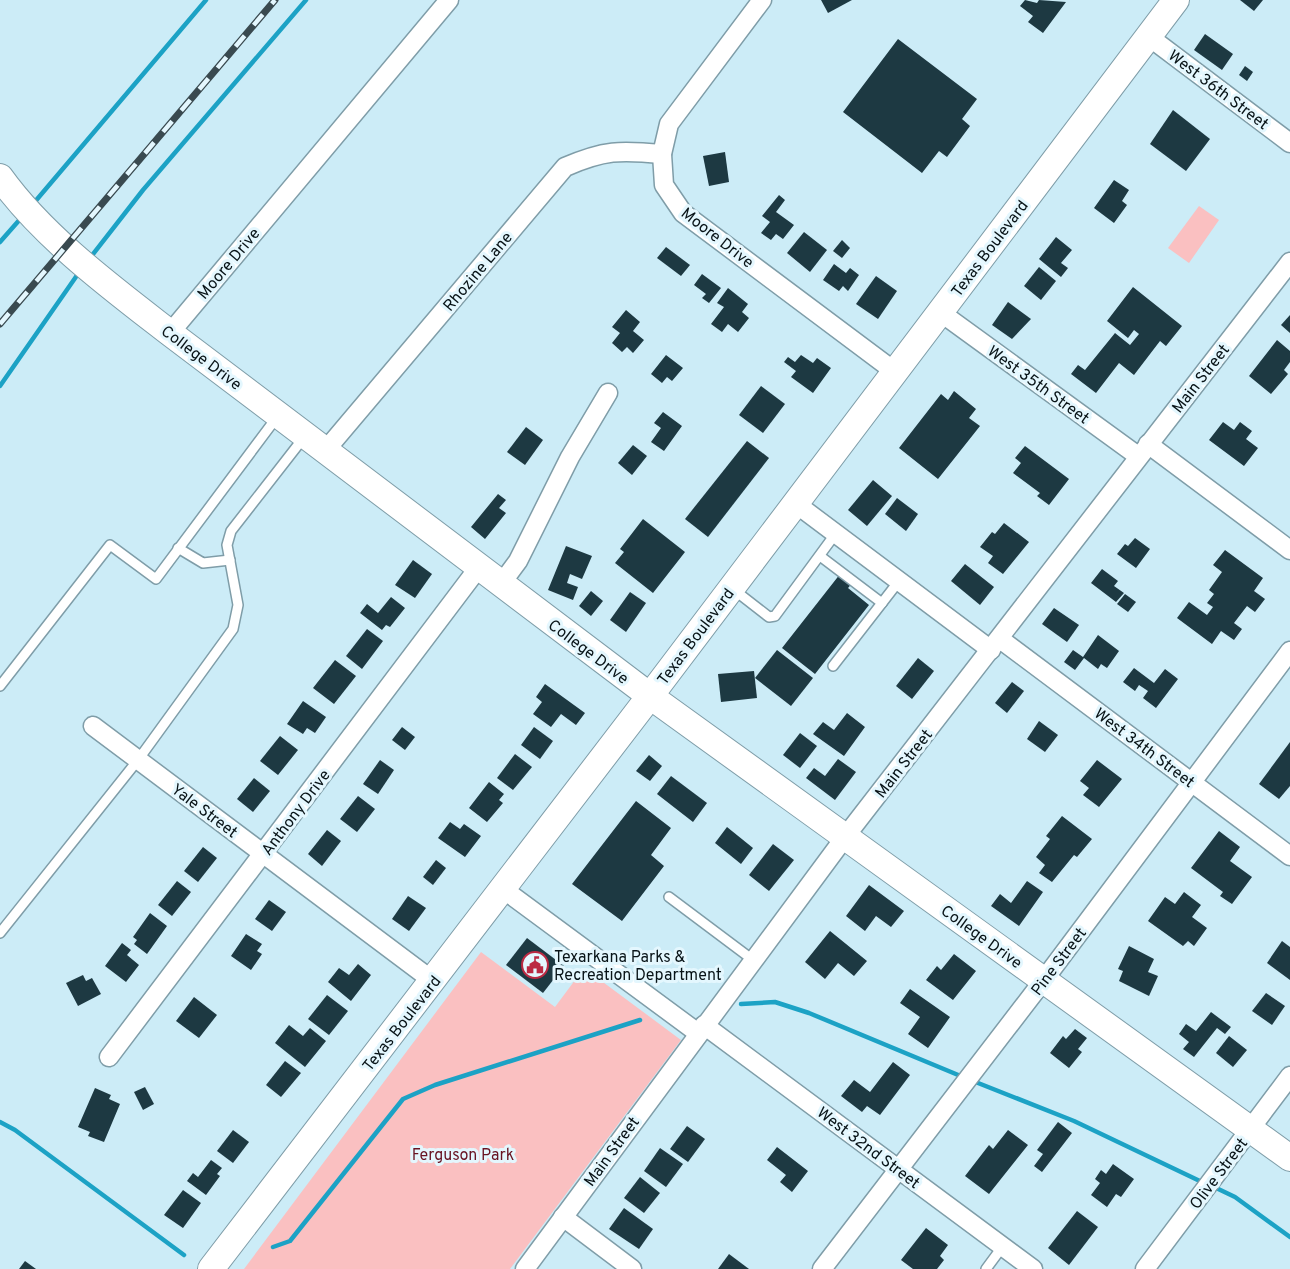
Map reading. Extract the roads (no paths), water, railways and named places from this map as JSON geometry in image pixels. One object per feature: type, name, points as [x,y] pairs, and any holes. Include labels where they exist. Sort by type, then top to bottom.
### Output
[{"type":"main road","name":"Texas Boulevard","points":[[212,1269],[650,696],[1176,0]]},
{"type":"main road","name":"College Drive","points":[[0,177],[19,203],[39,222],[170,333],[650,696],[1290,1158]]},
{"type":"street","name":"Moore Drive","points":[[170,333],[449,0]]},
{"type":"street","name":"Moore Drive","points":[[762,0],[669,124],[662,154],[664,185],[683,213],[894,371]]},
{"type":"street","name":"West 36th Street","points":[[1148,36],[1290,143]]},
{"type":"street","name":"Rhozine Lane","points":[[315,443],[565,167],[594,154],[623,150],[662,154]]},
{"type":"street","name":"Main Street","points":[[525,1269],[845,837],[1290,262]]},
{"type":"street","name":"West 35th Street","points":[[940,312],[1290,550]]},
{"type":"street","points":[[501,584],[518,561],[570,458],[608,393]]},
{"type":"street","name":"West 34th Street","points":[[795,503],[899,581],[995,644],[1191,782],[1290,856]]},
{"type":"street","name":"Anthony Drive","points":[[110,1057],[479,567]]},
{"type":"street","name":"Pine Street","points":[[822,1269],[1043,981],[1290,651]]},
{"type":"street","name":"Yale Street","points":[[93,726],[433,981]]},
{"type":"street","name":"West 32nd Street","points":[[503,889],[899,1170],[1033,1269]]},
{"type":"street","name":"Olive Street","points":[[1145,1269],[1290,1077]]},
{"type":"street","points":[[563,1217],[632,1269]]},
{"type":"lane","points":[[0,687],[110,544],[156,579],[278,415]]},
{"type":"lane","points":[[0,933],[138,760],[232,629],[238,605],[227,545],[231,531],[315,443]]},
{"type":"lane","points":[[731,588],[769,616],[775,616],[836,533]]},
{"type":"lane","points":[[178,548],[203,563],[230,560]]},
{"type":"lane","points":[[819,556],[882,603]]},
{"type":"lane","points":[[833,666],[899,581]]},
{"type":"lane","points":[[669,897],[753,960]]},
{"type":"lane","points":[[986,1269],[1003,1246]]},
{"type":"waterway","points":[[33,204],[206,0]]},
{"type":"waterway","points":[[90,258],[143,190],[306,0]]},
{"type":"waterway","points":[[0,242],[22,217]]},
{"type":"waterway","points":[[0,386],[80,271]]},
{"type":"waterway","points":[[741,1004],[775,1002],[809,1013],[963,1077]]},
{"type":"waterway","points":[[273,1247],[290,1241],[403,1099],[435,1085],[640,1020]]},
{"type":"waterway","points":[[973,1081],[1074,1121],[1204,1183]]},
{"type":"waterway","points":[[0,1122],[15,1130],[184,1255]]},
{"type":"waterway","points":[[1212,1186],[1235,1197],[1290,1237]]},
{"type":"railway","points":[[0,324],[275,0]]},
{"type":"place","name":"Texarkana Parks & Recreation Department","points":[[535,965]]},
{"type":"park label","name":"Ferguson Park","points":[[463,1154]]}]
